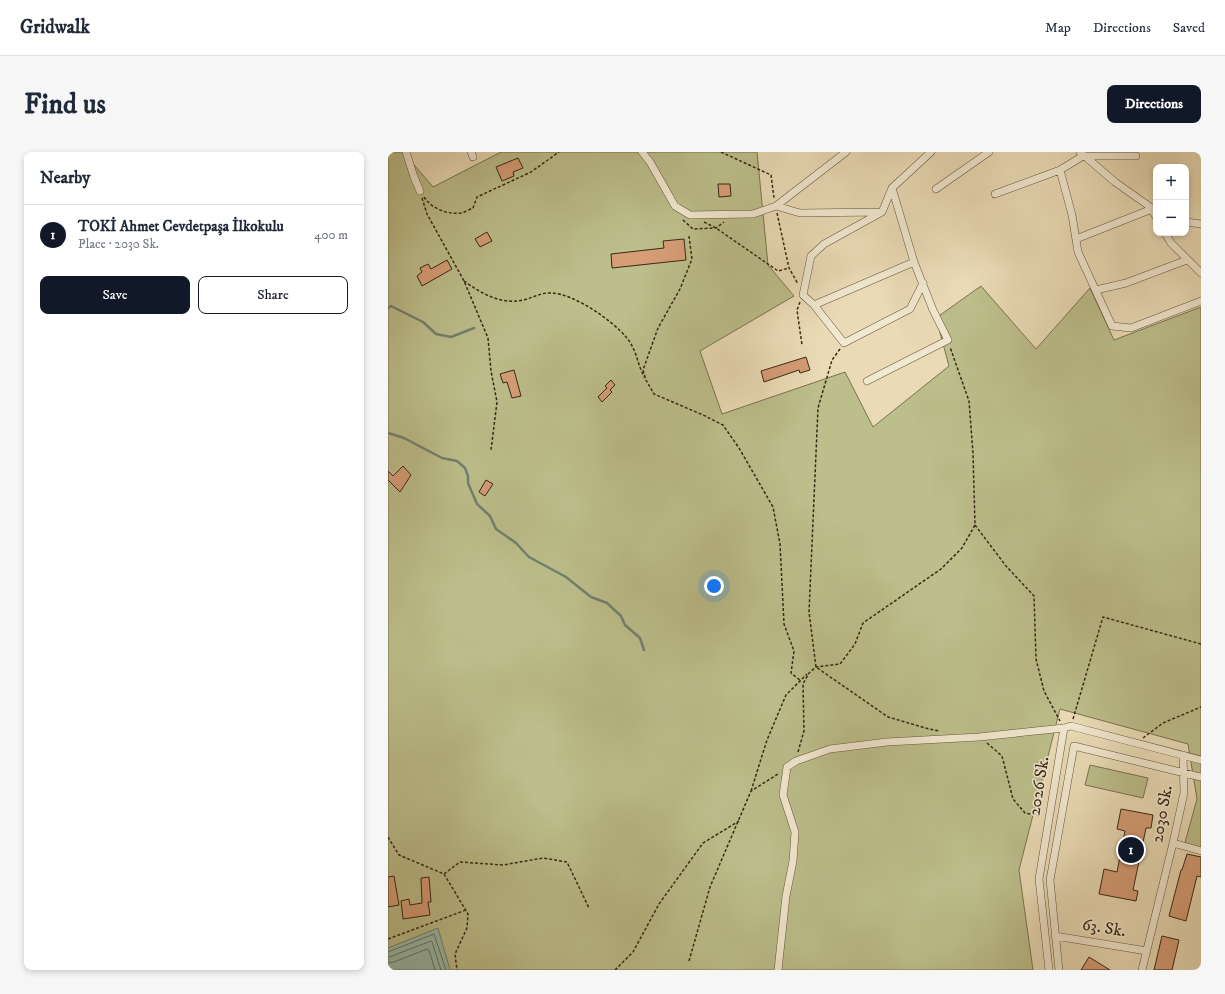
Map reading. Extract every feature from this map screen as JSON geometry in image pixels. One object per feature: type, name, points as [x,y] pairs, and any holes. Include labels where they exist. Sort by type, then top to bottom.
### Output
[{"type":"street","points":[[406,152],[420,191]]},
{"type":"street","points":[[642,152],[650,162],[675,206],[690,215],[754,214],[776,206],[846,152]]},
{"type":"street","points":[[923,283],[910,309],[844,343],[804,294],[811,256],[824,244],[882,212],[892,188],[931,152]]},
{"type":"street","points":[[936,189],[989,152]]},
{"type":"street","points":[[1081,154],[1115,182],[1153,209]]},
{"type":"street","points":[[995,194],[1060,170],[1081,154],[1136,156]]},
{"type":"street","points":[[1060,170],[1072,215],[1078,252],[1112,326],[1131,328],[1201,301]]},
{"type":"street","points":[[868,380],[948,340],[933,310],[914,262],[892,188]]},
{"type":"street","points":[[776,206],[800,213],[882,212]]},
{"type":"street","points":[[1076,239],[1153,210]]},
{"type":"street","points":[[1189,222],[1201,224]]},
{"type":"street","points":[[1166,236],[1170,243],[1201,273]]},
{"type":"street","points":[[1096,290],[1126,283],[1187,260]]},
{"type":"street","points":[[814,305],[914,262]]},
{"type":"street","points":[[778,970],[786,896],[793,861],[794,839],[794,832],[783,795],[787,767],[796,761],[830,748],[887,742],[979,737],[1067,727],[1201,760]]},
{"type":"street","name":"2026 Sk.","points":[[1049,970],[1039,879],[1049,818],[1067,727]]},
{"type":"street","name":"2026 Sk.","points":[[1059,970],[1050,880],[1074,746],[1183,772]]},
{"type":"street","name":"2030 Sk.","points":[[1142,970],[1184,793],[1183,755]]},
{"type":"street","points":[[1183,772],[1201,777]]},
{"type":"street","points":[[1173,843],[1201,851]]},
{"type":"street","name":"63. Sk.","points":[[1055,936],[1147,951]]},
{"type":"path","points":[[420,191],[428,204],[446,212],[462,213],[473,208],[477,196],[531,172],[559,152]]},
{"type":"path","points":[[721,152],[771,175],[789,268],[804,294],[797,310],[802,345]]},
{"type":"path","points":[[420,191],[427,214],[462,279],[488,338],[491,371],[497,402],[491,450]]},
{"type":"path","points":[[703,222],[716,228],[778,271],[789,268]]},
{"type":"path","points":[[646,380],[643,370],[658,328],[680,289],[692,259],[689,236]]},
{"type":"path","points":[[462,279],[486,296],[508,302],[523,300],[540,293],[552,292],[575,300],[615,325],[628,338],[636,352],[641,373],[654,394],[723,425],[739,448],[773,507],[780,544],[784,624],[794,651],[791,673],[801,681]]},
{"type":"path","points":[[690,961],[710,887],[751,791],[767,740],[786,695],[816,667],[840,664],[855,644],[863,623],[941,569],[962,548],[975,526],[970,401],[948,340]]},
{"type":"path","points":[[844,343],[832,360],[818,408],[809,612],[816,667],[888,717],[944,732]]},
{"type":"path","points":[[975,526],[1006,566],[1034,596],[1036,659],[1044,691],[1067,727]]},
{"type":"path","points":[[1067,727],[1103,617],[1201,644]]},
{"type":"path","points":[[796,761],[804,731],[803,684],[809,673]]},
{"type":"path","points":[[1135,743],[1163,724],[1201,707]]},
{"type":"path","points":[[979,737],[1002,756],[1012,800],[1025,813],[1049,818]]},
{"type":"path","points":[[751,791],[787,767]]},
{"type":"path","points":[[615,970],[633,952],[659,904],[703,843],[739,821]]},
{"type":"path","points":[[388,837],[399,855],[444,874],[466,910],[468,914],[467,928],[455,954],[457,970]]},
{"type":"path","points":[[444,874],[460,862],[503,865],[544,858],[567,862],[589,908]]},
{"type":"path","points":[[388,940],[466,910]]},
{"type":"green space","points":[[388,152],[403,152],[433,187],[501,152],[757,152],[768,265],[794,296],[700,351],[722,414],[845,372],[873,427],[949,366],[936,318],[981,286],[1036,349],[1090,288],[1114,340],[1201,307],[1201,851],[1184,846],[1197,799],[1188,744],[1060,709],[1019,870],[1033,970],[388,970]]},
{"type":"green space","points":[[1090,765],[1148,778],[1143,798],[1085,785]]},
{"type":"water","points":[[438,928],[450,970],[388,970],[388,948]]},
{"type":"building","points":[[518,158],[523,168],[513,172],[514,176],[502,181],[496,167]]},
{"type":"building","points":[[718,184],[730,184],[731,196],[719,197]]},
{"type":"building","points":[[487,232],[492,241],[480,247],[475,239]]},
{"type":"building","points":[[684,239],[686,260],[612,268],[611,254],[664,248],[663,241]]},
{"type":"building","points":[[447,260],[452,269],[422,286],[417,276],[422,272],[420,268],[428,264],[431,269]]},
{"type":"building","points":[[806,357],[810,370],[800,373],[799,370],[764,382],[761,371]]},
{"type":"building","points":[[514,370],[521,396],[512,398],[507,382],[503,383],[500,374]]},
{"type":"building","points":[[611,380],[615,385],[610,390],[612,392],[602,402],[598,397],[607,388],[605,386]]},
{"type":"building","points":[[403,466],[411,475],[400,492],[388,480],[388,471],[393,476]]},
{"type":"building","points":[[486,480],[493,484],[485,496],[479,492]]},
{"type":"building","points":[[1121,809],[1153,815],[1151,828],[1146,828],[1133,890],[1138,891],[1136,901],[1099,894],[1104,869],[1117,872],[1125,831],[1117,829]]},
{"type":"building","points":[[1187,854],[1201,857],[1201,877],[1197,876],[1186,921],[1169,916],[1181,870]]},
{"type":"building","points":[[394,876],[399,905],[388,907],[388,877]]},
{"type":"building","points":[[429,877],[431,902],[428,902],[430,915],[403,919],[401,901],[409,899],[410,905],[422,903],[421,878]]},
{"type":"building","points":[[1162,936],[1179,940],[1172,970],[1154,970]]},
{"type":"building","points":[[1089,957],[1110,970],[1081,970]]},
{"type":"waterway","points":[[388,308],[391,306],[423,322],[436,334],[451,337],[474,328]]},
{"type":"waterway","points":[[388,433],[404,438],[442,458],[457,461],[465,468],[468,476],[468,483],[477,504],[490,516],[496,529],[516,543],[529,557],[566,577],[591,597],[607,603],[621,616],[625,625],[640,638],[644,650]]},
{"type":"place","name":"TOKİ Ahmet Cevdetpaşa İlkokulu","points":[[1131,850]]}]
